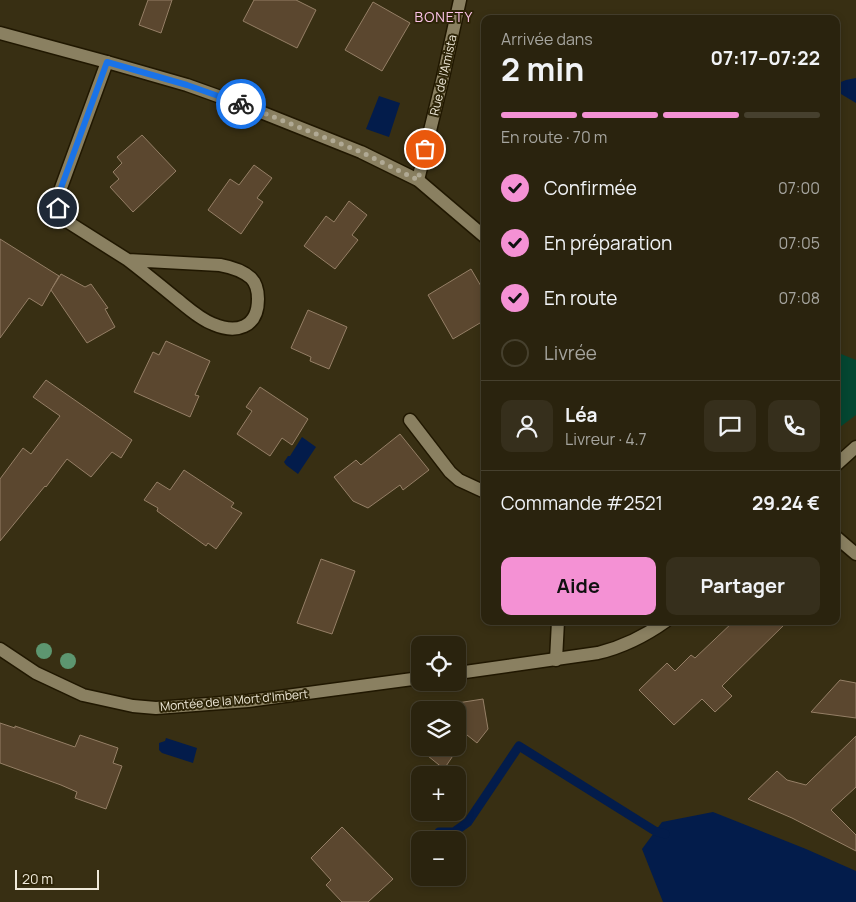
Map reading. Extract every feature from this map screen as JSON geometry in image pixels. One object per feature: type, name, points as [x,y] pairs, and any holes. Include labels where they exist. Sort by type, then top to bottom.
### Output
[{"type":"street","name":"Rue de l'Amista","points":[[418,180],[444,77],[460,0]]},
{"type":"street","points":[[0,33],[187,85],[361,152],[418,180],[481,234]]},
{"type":"street","points":[[107,62],[58,196],[60,214],[64,219],[128,260],[210,323],[219,327],[237,329],[254,319],[258,304],[257,288],[252,279],[238,270],[220,265],[128,260]]},
{"type":"street","points":[[410,420],[450,472],[459,480],[481,490]]},
{"type":"street","points":[[840,461],[856,447]]},
{"type":"street","points":[[840,540],[856,554]]},
{"type":"street","points":[[556,660],[558,625]]},
{"type":"street","points":[[466,672],[556,660],[614,649],[639,638],[660,625]]},
{"type":"street","name":"Montée de la Mort d'Imbert","points":[[0,649],[36,673],[83,695],[132,706],[156,708],[248,701],[411,679]]},
{"type":"green space","points":[[840,354],[856,360],[856,415],[840,427]]},
{"type":"water","points":[[856,78],[856,103],[840,93],[840,82]]},
{"type":"water","points":[[379,96],[400,103],[389,137],[366,129]]},
{"type":"water","points":[[302,437],[316,447],[298,474],[284,462]]},
{"type":"water","points":[[166,738],[197,748],[193,763],[162,753],[159,750],[159,743],[165,741]]},
{"type":"water","points":[[713,812],[856,871],[856,902],[663,902],[642,849],[662,822]]},
{"type":"building","points":[[148,0],[172,0],[161,33],[139,25]]},
{"type":"building","points":[[254,0],[296,0],[316,10],[297,48],[243,21]]},
{"type":"building","points":[[373,2],[410,23],[382,71],[345,50]]},
{"type":"building","points":[[142,135],[176,171],[133,212],[110,187],[119,179],[113,172],[122,163],[117,157]]},
{"type":"building","points":[[254,165],[272,178],[257,198],[263,202],[241,234],[208,210],[230,179],[239,185]]},
{"type":"building","points":[[349,201],[367,215],[352,235],[358,240],[335,269],[304,246],[326,216],[334,222]]},
{"type":"building","points":[[0,239],[59,276],[42,306],[29,298],[0,338]]},
{"type":"building","points":[[471,269],[481,286],[481,322],[453,339],[428,295]]},
{"type":"building","points":[[61,274],[85,287],[91,284],[108,308],[105,309],[115,327],[87,343],[51,290]]},
{"type":"building","points":[[308,310],[347,327],[329,369],[310,361],[311,357],[291,348]]},
{"type":"building","points":[[166,341],[210,361],[195,395],[199,396],[190,417],[134,392],[153,352],[159,355]]},
{"type":"building","points":[[46,380],[132,440],[121,458],[112,452],[91,477],[67,459],[0,541],[0,479],[23,448],[31,454],[60,416],[33,397]]},
{"type":"building","points":[[260,387],[308,419],[292,445],[282,438],[270,456],[237,434],[252,411],[246,407]]},
{"type":"building","points":[[400,434],[429,470],[403,490],[400,485],[368,508],[353,501],[334,477],[356,460],[361,465]]},
{"type":"building","points":[[184,470],[234,503],[231,507],[242,513],[216,549],[208,543],[206,546],[157,511],[158,508],[144,500],[157,482],[170,490]]},
{"type":"building","points":[[321,559],[355,571],[332,634],[297,623]]},
{"type":"building","points":[[730,625],[784,625],[722,686],[732,696],[715,712],[702,699],[674,725],[639,690],[667,663],[675,671],[691,655],[695,658]]},
{"type":"building","points":[[840,680],[856,683],[856,718],[811,712]]},
{"type":"building","points":[[483,699],[488,729],[477,743],[467,735],[466,736],[466,702]]},
{"type":"building","points":[[0,723],[15,728],[15,726],[75,747],[80,735],[118,748],[113,763],[122,766],[106,809],[75,798],[77,792],[61,785],[0,763]]},
{"type":"building","points":[[856,736],[856,787],[831,810],[856,835],[856,851],[792,818],[748,799],[777,771],[787,780],[806,785]]},
{"type":"building","points":[[428,756],[453,756],[446,766],[440,766]]},
{"type":"building","points":[[342,827],[393,879],[368,902],[342,902],[326,885],[331,880],[311,858]]},
{"type":"waterway","points":[[455,831],[468,822],[519,746],[655,831],[665,834]]},
{"type":"way so far","points":[[241,104],[361,152],[418,180],[425,149]]},
{"type":"district","name":"BONETY","points":[[444,16]]},
{"type":"route","points":[[58,208],[58,196],[107,62],[187,85],[241,104]]}]
